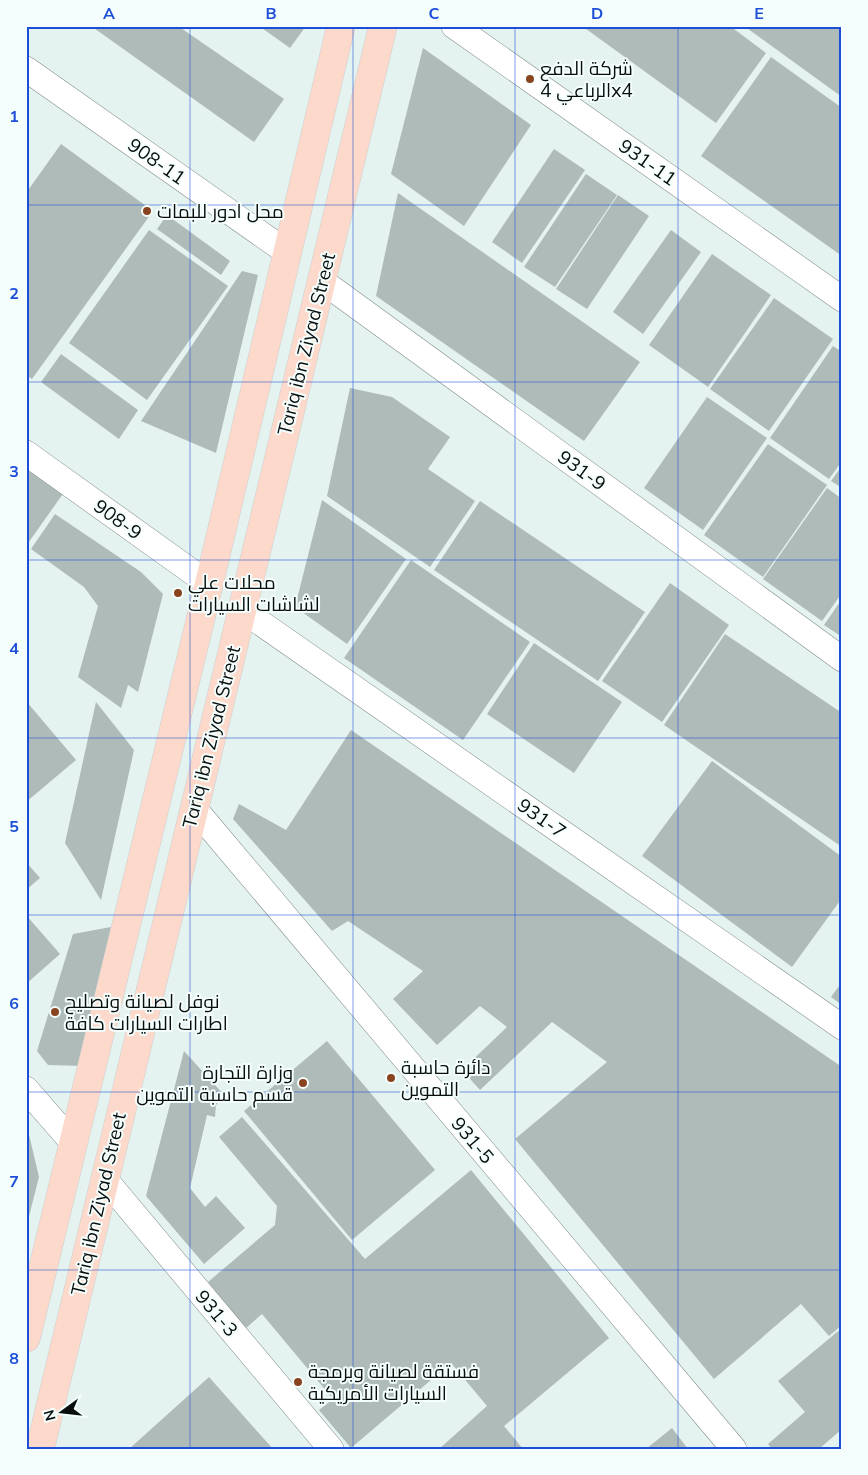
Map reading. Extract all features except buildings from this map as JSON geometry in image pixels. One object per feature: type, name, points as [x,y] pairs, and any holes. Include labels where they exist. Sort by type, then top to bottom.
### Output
[{"type":"main road","name":"Tariq ibn Ziyad Street","points":[[26,1338],[209,584],[341,26]]},
{"type":"main road","name":"Tariq ibn Ziyad Street","points":[[40,1449],[383,26]]},
{"type":"street","name":"931-11","points":[[454,26],[842,299]]},
{"type":"street","name":"908-11","points":[[26,69],[288,253]]},
{"type":"street","name":"931-9","points":[[322,281],[842,659]]},
{"type":"street","name":"908-9","points":[[26,453],[209,584]]},
{"type":"street","name":"931-7","points":[[242,610],[842,1027]]},
{"type":"street","name":"931-5","points":[[194,808],[734,1449]]},
{"type":"street","points":[[26,1089],[74,1143]]},
{"type":"street","name":"931-3","points":[[104,1178],[331,1449]]},
{"type":"place","name":"شركة الدفع الرباعي 4x4","points":[[530,79]]},
{"type":"place","name":"محل ادور للبمات","points":[[147,211]]},
{"type":"place","name":"محلات علي لشاشات السيارات","points":[[178,593]]},
{"type":"place","name":"نوفل لصيانة وتصليح اطارات السيارات كافة","points":[[55,1012]]},
{"type":"place","name":"دائرة حاسبة التموين","points":[[391,1078]]},
{"type":"place","name":"وزارة التجارة قسم حاسبة التموين","points":[[303,1083]]},
{"type":"place","name":"فستقة لصيانة وبرمجة السيارات الأمريكية","points":[[298,1382]]}]
